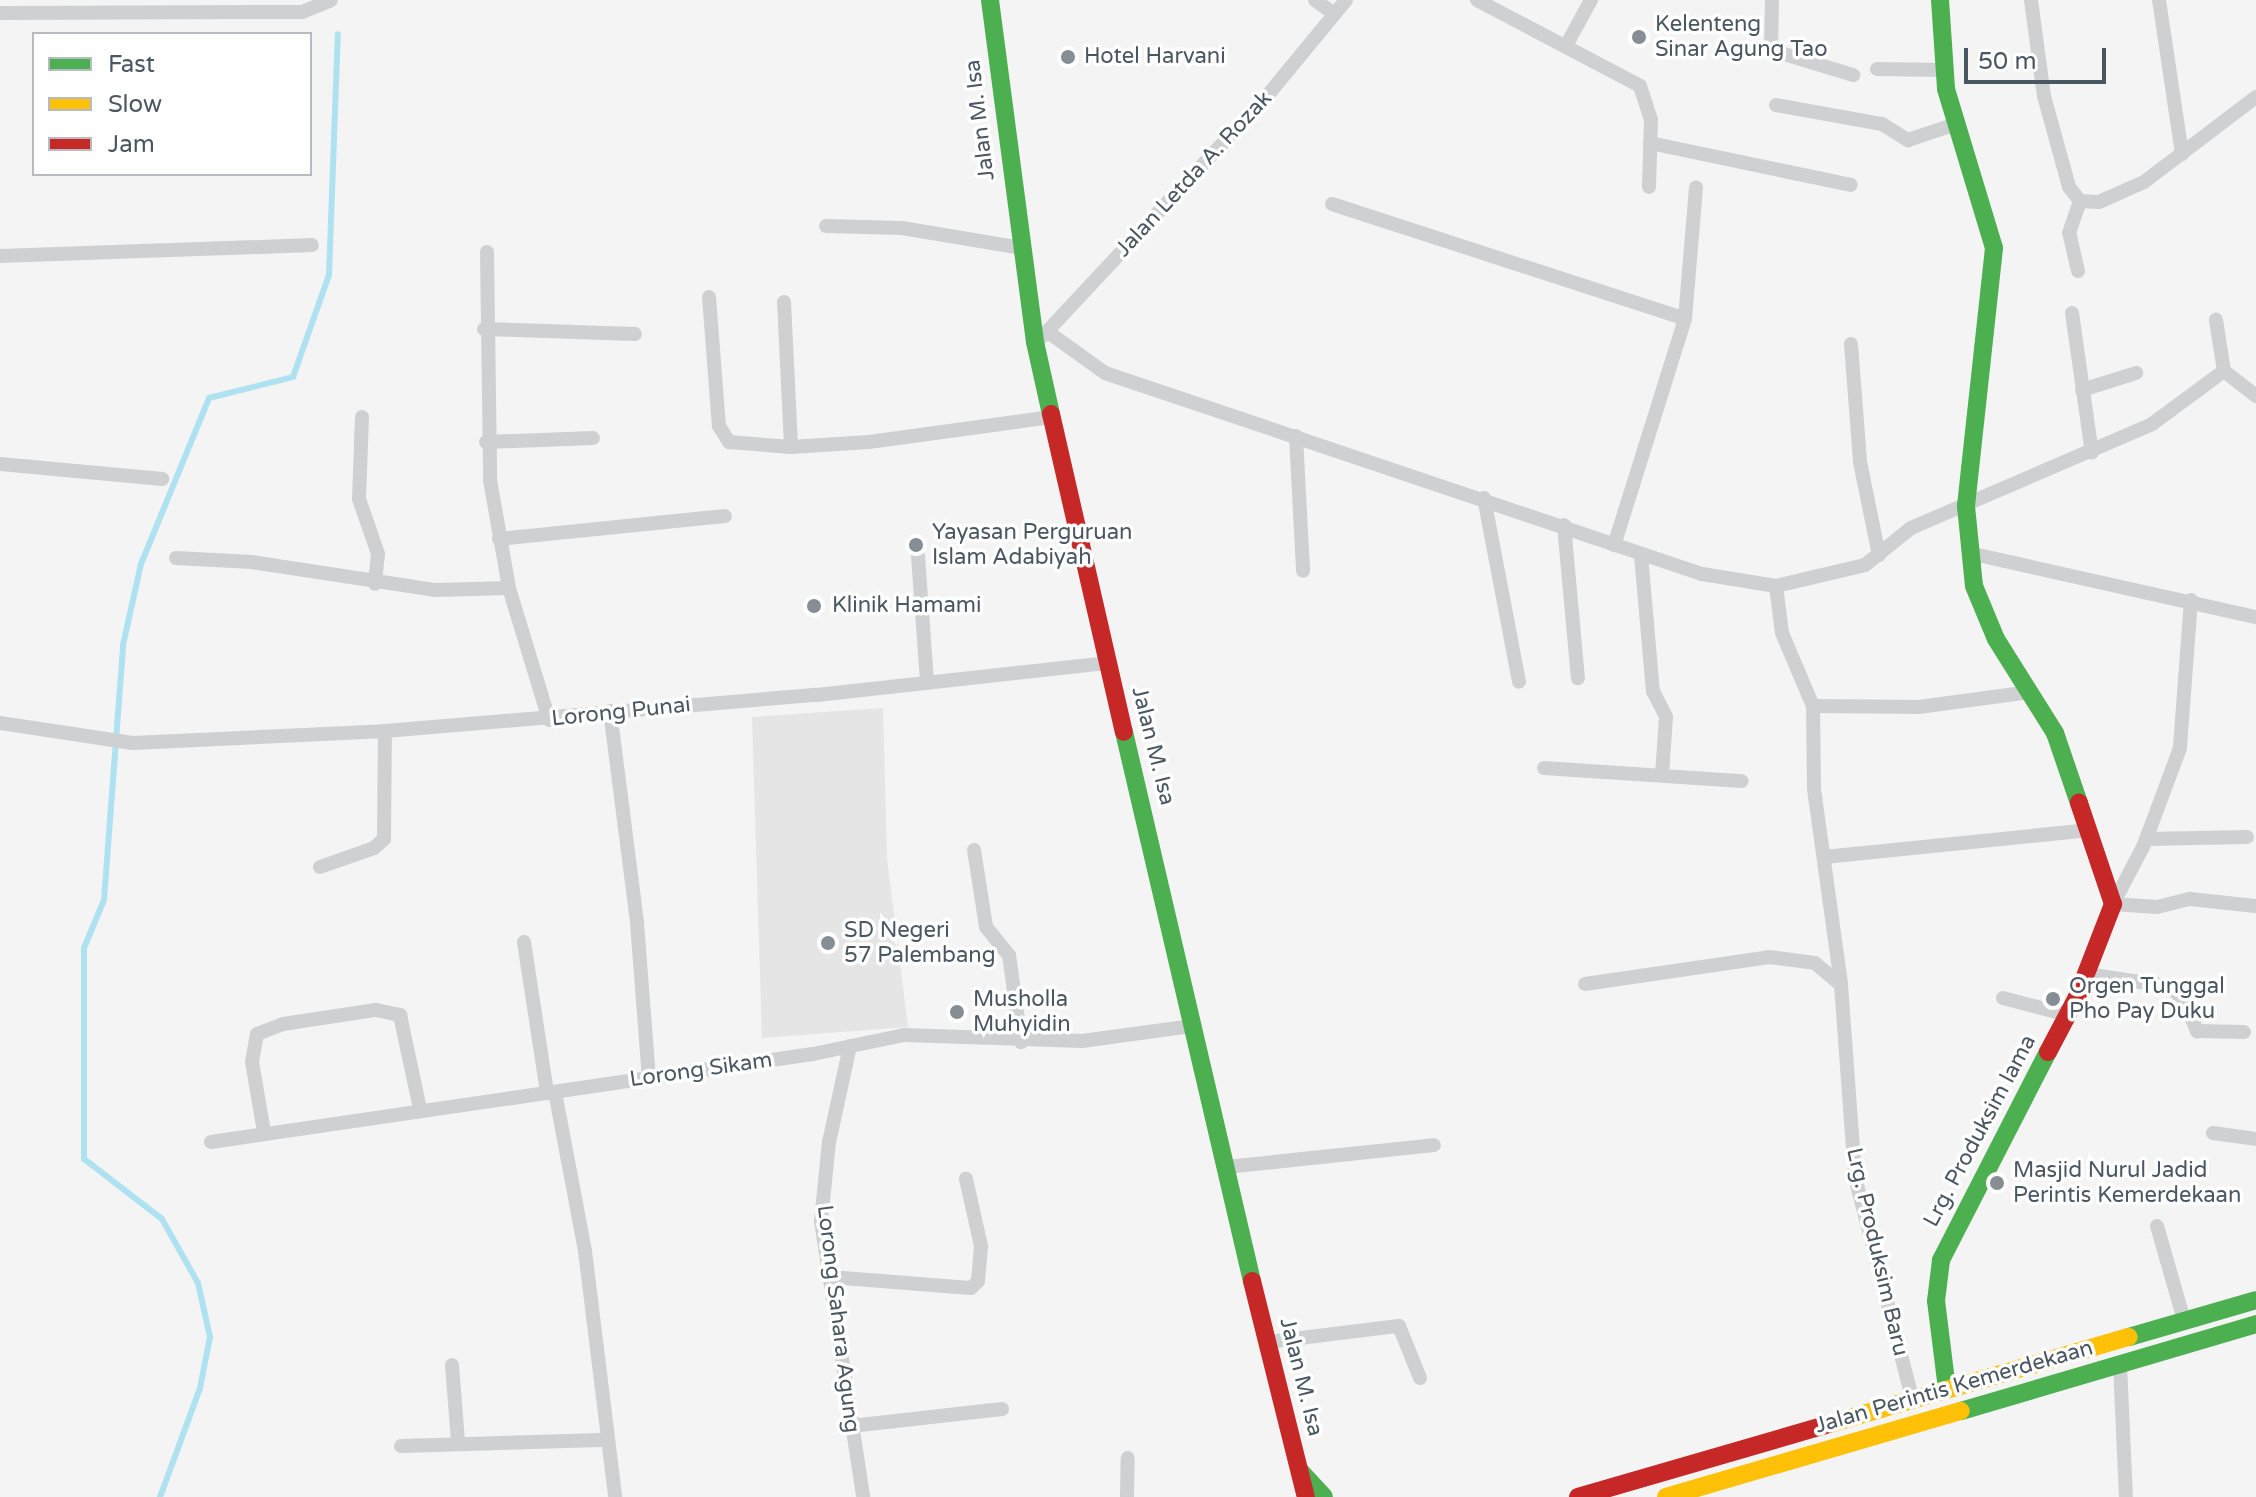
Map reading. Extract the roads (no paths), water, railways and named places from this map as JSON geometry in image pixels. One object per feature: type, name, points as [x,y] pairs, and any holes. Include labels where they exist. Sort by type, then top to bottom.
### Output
[{"type":"main road","name":"Jalan M. Isa","points":[[990,0],[1021,248],[1042,337],[1052,417],[1191,1026],[1306,1497]]},
{"type":"main road","points":[[1940,0],[1944,70],[1956,124],[1995,258],[1966,506],[1969,553],[1982,612],[2055,733],[2113,904]]},
{"type":"main road","name":"Lrg. Produksim lama","points":[[1947,1389],[1936,1301],[1941,1260],[2068,1015],[2113,904]]},
{"type":"main road","points":[[1578,1497],[2256,1300]]},
{"type":"main road","name":"Jalan Perintis Kemerdekaan","points":[[1666,1497],[2256,1324]]},
{"type":"main road","points":[[1300,1471],[1324,1497]]},
{"type":"street","points":[[0,13],[226,6],[302,12],[331,0]]},
{"type":"street","points":[[1315,0],[1334,14]]},
{"type":"street","name":"Jalan Letda A. Rozak","points":[[1042,337],[1267,96],[1346,0]]},
{"type":"street","points":[[1477,0],[1567,44],[1640,86],[1651,120],[1649,187]]},
{"type":"street","points":[[1567,44],[1591,0]]},
{"type":"street","points":[[1772,0],[1771,50],[1853,75]]},
{"type":"street","points":[[2031,0],[2044,96],[2069,187],[2080,201],[2099,202],[2144,182],[2256,97]]},
{"type":"street","points":[[2159,0],[2182,154]]},
{"type":"street","points":[[1877,69],[1944,70]]},
{"type":"street","points":[[1776,105],[1882,124],[1908,140],[1956,124]]},
{"type":"street","points":[[1650,143],[1851,185]]},
{"type":"street","points":[[1614,545],[1685,319],[1696,187]]},
{"type":"street","points":[[2078,271],[2069,233],[2080,201]]},
{"type":"street","points":[[1332,204],[1685,319]]},
{"type":"street","points":[[826,226],[902,228],[1021,248]]},
{"type":"street","points":[[0,256],[312,245]]},
{"type":"street","points":[[487,252],[484,329],[486,442],[509,588],[549,720]]},
{"type":"street","points":[[709,297],[722,433],[734,443],[791,447],[869,442],[1052,417]]},
{"type":"street","points":[[784,302],[791,447]]},
{"type":"street","points":[[2072,313],[2092,453]]},
{"type":"street","points":[[2216,320],[2224,371],[2256,396]]},
{"type":"street","points":[[484,329],[635,334]]},
{"type":"street","points":[[1042,337],[1105,373],[1564,525],[1641,555],[1732,582],[1776,586],[1840,573],[1879,555],[1911,528],[2092,453],[2152,424],[2224,371]]},
{"type":"street","points":[[1851,344],[1860,462],[1879,555]]},
{"type":"street","points":[[2082,390],[2136,373]]},
{"type":"street","points":[[362,417],[359,499],[378,554],[375,584]]},
{"type":"street","points":[[1296,436],[1303,571]]},
{"type":"street","points":[[486,442],[593,438]]},
{"type":"street","points":[[0,464],[162,479]]},
{"type":"street","points":[[1484,498],[1519,682]]},
{"type":"street","points":[[499,539],[725,516]]},
{"type":"street","points":[[1564,525],[1578,678]]},
{"type":"street","points":[[1969,553],[2191,600],[2256,617]]},
{"type":"street","points":[[1641,555],[1653,691],[1666,717],[1662,774]]},
{"type":"street","points":[[918,556],[927,683]]},
{"type":"street","points":[[176,558],[252,562],[375,584],[436,590],[509,588]]},
{"type":"street","points":[[1776,586],[1782,633],[1813,706],[1907,707],[2030,692]]},
{"type":"street","points":[[2191,600],[2180,748],[2146,839],[2113,904],[2157,907],[2190,899],[2256,906]]},
{"type":"street","name":"Lorong Punai","points":[[0,723],[96,741],[133,743],[385,731],[549,720],[610,711],[927,683],[1108,663]]},
{"type":"street","name":"Lrg. Produksim Baru","points":[[1813,706],[1814,789],[1841,985],[1855,1177],[1913,1401]]},
{"type":"street","points":[[610,711],[637,923],[649,1078]]},
{"type":"street","points":[[320,867],[374,848],[384,839],[385,731]]},
{"type":"street","points":[[1544,768],[1742,781]]},
{"type":"street","points":[[1824,857],[2090,830]]},
{"type":"street","points":[[2146,839],[2247,837]]},
{"type":"street","points":[[974,850],[986,927],[1009,955],[1021,1042]]},
{"type":"street","points":[[524,942],[551,1093],[585,1251],[615,1497]]},
{"type":"street","points":[[1585,984],[1769,957],[1815,963],[1841,985]]},
{"type":"street","points":[[2086,974],[2167,986],[2184,999],[2197,1031],[2244,1032]]},
{"type":"street","points":[[2003,998],[2068,1015]]},
{"type":"street","points":[[264,1132],[252,1062],[257,1034],[283,1024],[376,1010],[400,1015],[420,1109]]},
{"type":"street","name":"Lorong Sikam","points":[[211,1142],[420,1109],[551,1093],[927,1033],[1021,1042],[1082,1041],[1191,1026]]},
{"type":"street","name":"Lorong Sahara Agung","points":[[850,1046],[821,1203],[863,1497]]},
{"type":"street","points":[[2213,1133],[2256,1139]]},
{"type":"street","points":[[1226,1167],[1434,1145]]},
{"type":"street","points":[[830,1277],[971,1288],[978,1281],[981,1246],[966,1179]]},
{"type":"street","points":[[2157,1226],[2184,1320]]},
{"type":"street","points":[[1268,1342],[1399,1326],[1420,1378]]},
{"type":"street","points":[[452,1365],[458,1441]]},
{"type":"street","points":[[2120,1365],[2126,1497]]},
{"type":"street","points":[[851,1426],[1002,1409]]},
{"type":"street","points":[[401,1446],[458,1441],[608,1440]]},
{"type":"street","points":[[1127,1497],[1128,1458]]},
{"type":"waterway","points":[[160,1497],[200,1388],[210,1337],[198,1283],[162,1219],[84,1159],[84,948],[104,900],[123,645],[141,564],[209,398],[293,377],[329,275],[338,34]]},
{"type":"place","name":"Kelenteng Sinar Agung Tao","points":[[1639,37]]},
{"type":"place","name":"Hotel Harvani","points":[[1068,57]]},
{"type":"place","name":"Yayasan Perguruan Islam Adabiyah","points":[[916,545]]},
{"type":"place","name":"Klinik Hamami","points":[[814,606]]},
{"type":"place","name":"SD Negeri 57 Palembang","points":[[828,943]]},
{"type":"place","name":"Orgen Tunggal Pho Pay Duku","points":[[2053,999]]},
{"type":"place","name":"Musholla Muhyidin","points":[[957,1012]]},
{"type":"place","name":"Masjid Nurul Jadid Perintis Kemerdekaan","points":[[1997,1183]]}]
